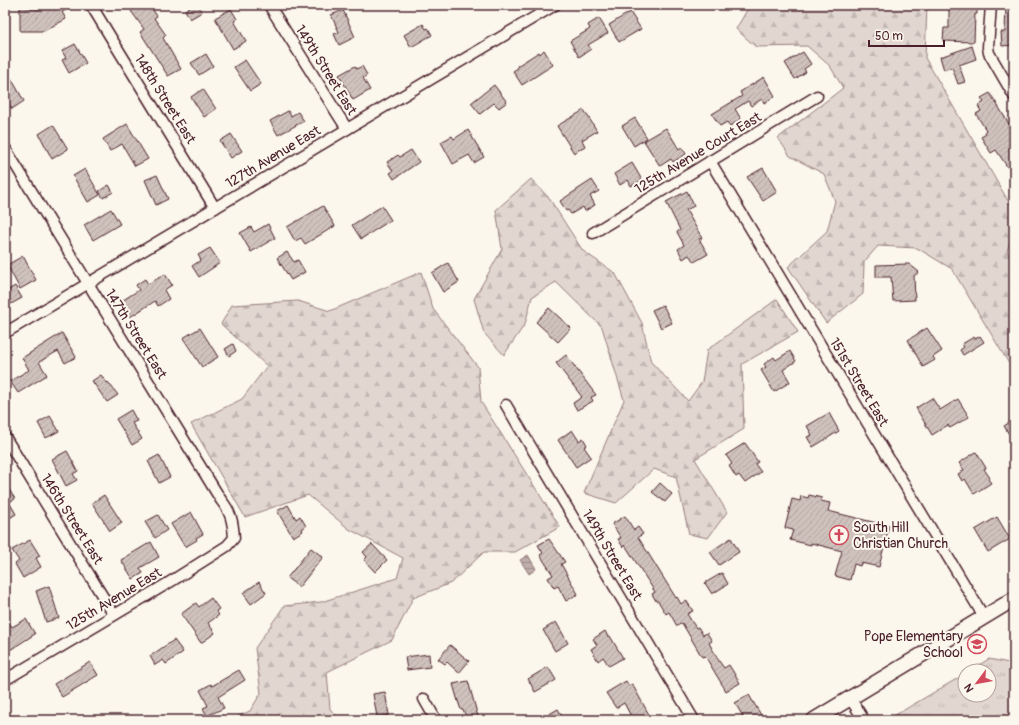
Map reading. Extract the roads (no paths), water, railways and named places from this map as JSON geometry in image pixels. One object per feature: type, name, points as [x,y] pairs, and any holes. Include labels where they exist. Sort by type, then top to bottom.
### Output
[{"type":"main road","points":[[814,720],[1014,600]]},
{"type":"street","name":"148th Street East","points":[[91,5],[215,208]]},
{"type":"street","name":"149th Street East","points":[[269,5],[347,129]]},
{"type":"street","name":"127th Avenue East","points":[[5,333],[555,5]]},
{"type":"street","points":[[991,5],[988,46],[989,53],[1014,96]]},
{"type":"street","name":"125th Avenue Court East","points":[[593,233],[817,96]]},
{"type":"street","name":"147th Street East","points":[[5,148],[226,506],[233,522],[234,538]]},
{"type":"street","name":"151st Street East","points":[[710,161],[984,617]]},
{"type":"street","name":"149th Street East","points":[[506,405],[694,720]]},
{"type":"street","name":"146th Street East","points":[[5,437],[114,615]]},
{"type":"street","name":"125th Avenue East","points":[[5,680],[170,582],[227,546],[234,538]]},
{"type":"street","points":[[850,698],[864,720]]},
{"type":"street","points":[[424,699],[436,720]]},
{"type":"place","name":"South Hill Christian Church","points":[[839,535]]},
{"type":"place","name":"Pope Elementary School","points":[[977,644]]}]
